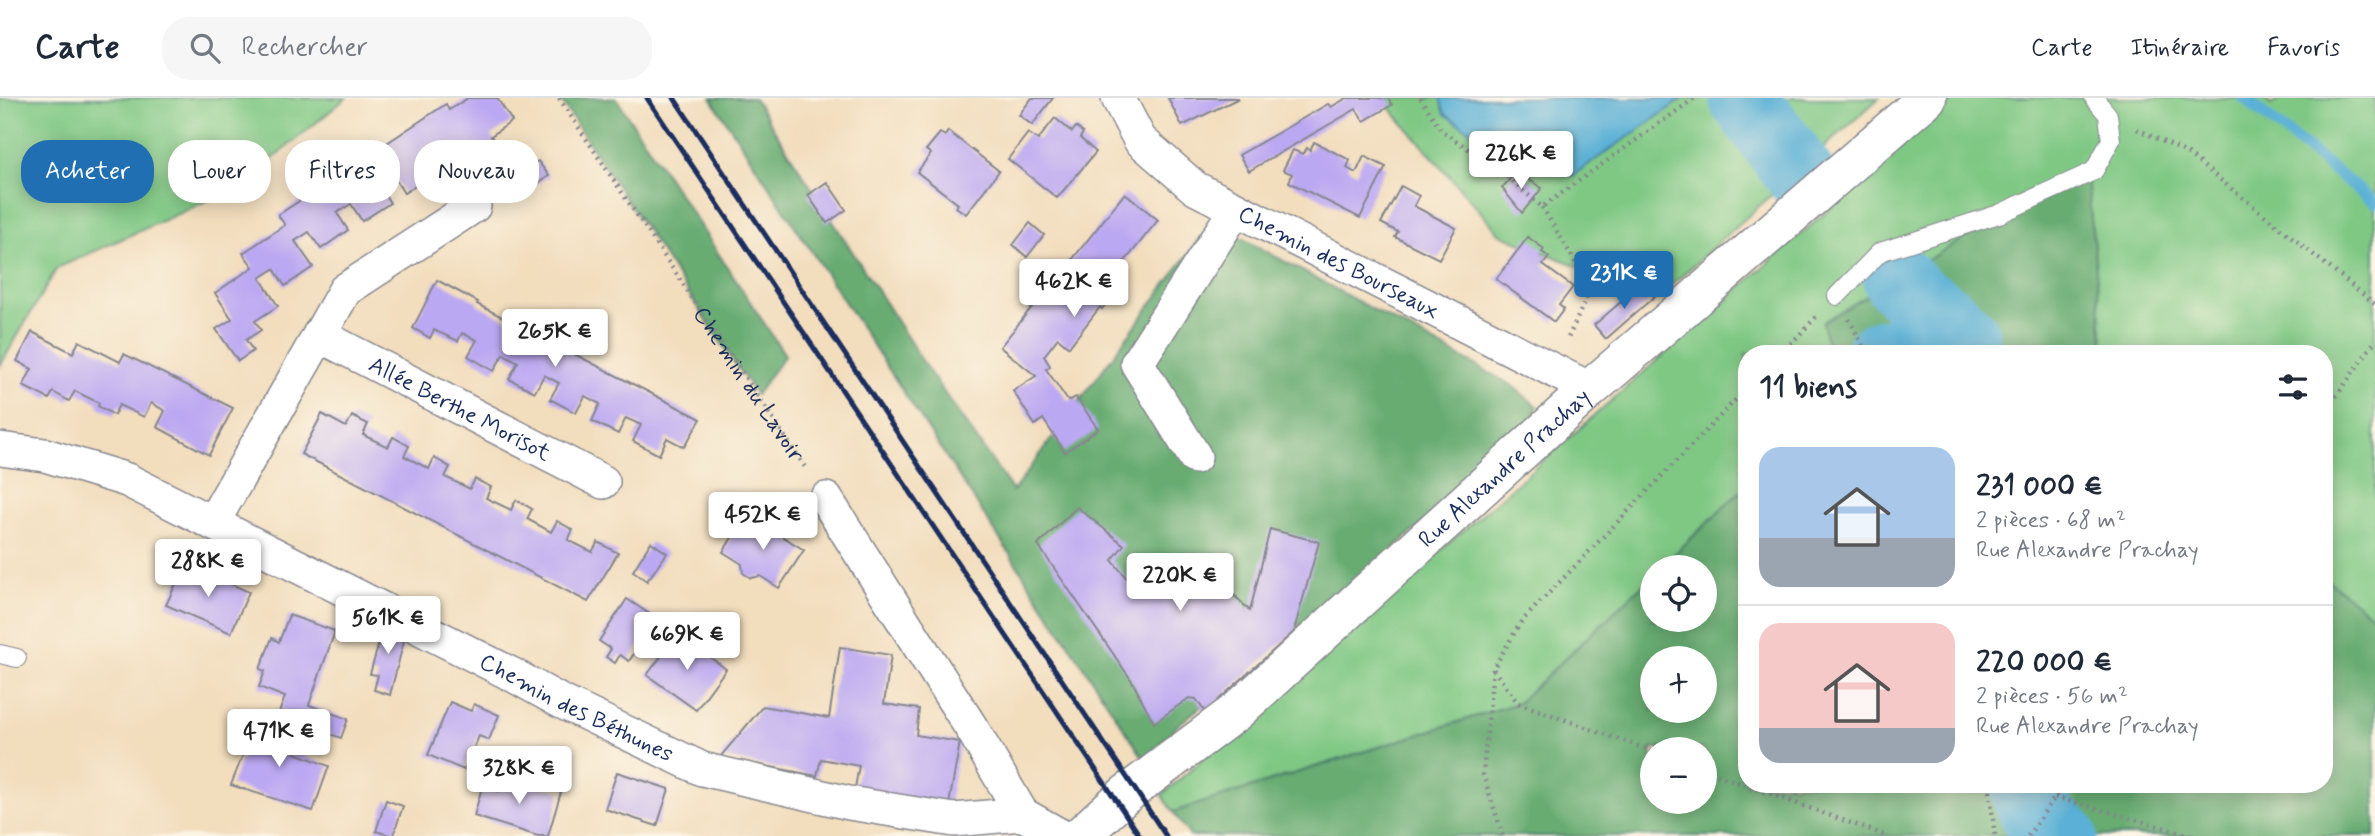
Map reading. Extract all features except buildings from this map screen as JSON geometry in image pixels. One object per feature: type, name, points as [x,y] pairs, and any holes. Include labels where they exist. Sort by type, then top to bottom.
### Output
[{"type":"street","name":"Chemin des Bourseaux","points":[[1118,98],[1140,140],[1195,188],[1590,389]]},
{"type":"street","name":"Rue Alexandre Prachay","points":[[1080,836],[1125,795],[1237,710],[1590,389],[1927,98]]},
{"type":"street","points":[[213,522],[345,290],[474,206]]},
{"type":"street","points":[[1195,457],[1137,363],[1236,209]]},
{"type":"street","name":"Allée Berthe Morisot","points":[[319,335],[603,482]]},
{"type":"street","name":"Chemin des Béthunes","points":[[0,449],[46,455],[127,480],[513,675],[559,701],[702,769],[849,803],[954,820],[1022,814]]},
{"type":"street","points":[[826,499],[974,732],[1022,814],[1061,836]]},
{"type":"lane","points":[[1837,296],[1880,252],[1999,214],[2094,171],[2111,139],[2108,115],[2094,98]]},
{"type":"path","name":"Chemin du Lavoir","points":[[559,98],[826,499]]},
{"type":"path","points":[[1420,98],[1442,131],[1501,172],[1542,207],[1591,288],[1553,370]]},
{"type":"path","points":[[1542,207],[1695,98]]},
{"type":"path","points":[[2108,115],[2187,153],[2375,304]]},
{"type":"path","points":[[1790,345],[1837,296],[1862,345]]},
{"type":"path","points":[[2333,401],[2375,341]]},
{"type":"path","points":[[1503,836],[1482,775],[1493,669],[1521,621],[1738,397]]},
{"type":"path","points":[[1493,669],[1518,703],[1640,747]]},
{"type":"path","points":[[1717,775],[1738,782]]},
{"type":"path","points":[[1767,793],[1886,836]]},
{"type":"path","points":[[1990,793],[1995,836]]},
{"type":"path","points":[[2028,836],[2058,793]]},
{"type":"path","points":[[2055,797],[2192,836]]},
{"type":"green space","points":[[0,98],[346,98],[295,140],[285,140],[285,149],[271,160],[271,140],[168,140],[168,203],[202,203],[57,268],[0,366]]},
{"type":"green space","points":[[559,98],[616,98],[785,355],[756,395]]},
{"type":"green space","points":[[711,98],[754,98],[928,370],[1013,491],[1212,222],[1510,384],[1538,407],[1523,438],[1345,590],[1178,725],[1144,759]]},
{"type":"green space","points":[[1381,98],[1879,98],[1656,299],[1500,234]]},
{"type":"green space","points":[[1956,98],[2263,98],[2271,105],[2282,98],[2375,98],[2375,618],[2333,584],[2333,345],[2103,345],[2086,167],[1823,322],[1827,345],[1738,345],[1738,494],[1674,555],[1640,555],[1640,587],[1518,703],[1173,812],[1162,795]]},
{"type":"green space","points":[[2086,166],[2103,345],[1827,345],[1823,322]]},
{"type":"green space","points":[[1738,494],[1738,793],[2333,793],[2333,584],[2375,618],[2375,836],[1190,836],[1173,812],[1518,703],[1640,587],[1640,632],[1717,632],[1717,555],[1674,555]]},
{"type":"water","points":[[1440,98],[1684,98],[1572,176],[1507,155],[1445,114]]},
{"type":"waterway","points":[[1744,98],[1801,176]]},
{"type":"waterway","points":[[2244,98],[2375,203]]},
{"type":"waterway","points":[[1898,280],[1912,295],[1943,316],[1965,337],[1966,345]]},
{"type":"waterway","points":[[1942,345],[1956,330]]},
{"type":"waterway","points":[[2026,793],[2034,813],[2062,836]]},
{"type":"railway","points":[[647,98],[1140,836]]},
{"type":"railway","points":[[674,98],[1166,836]]}]
